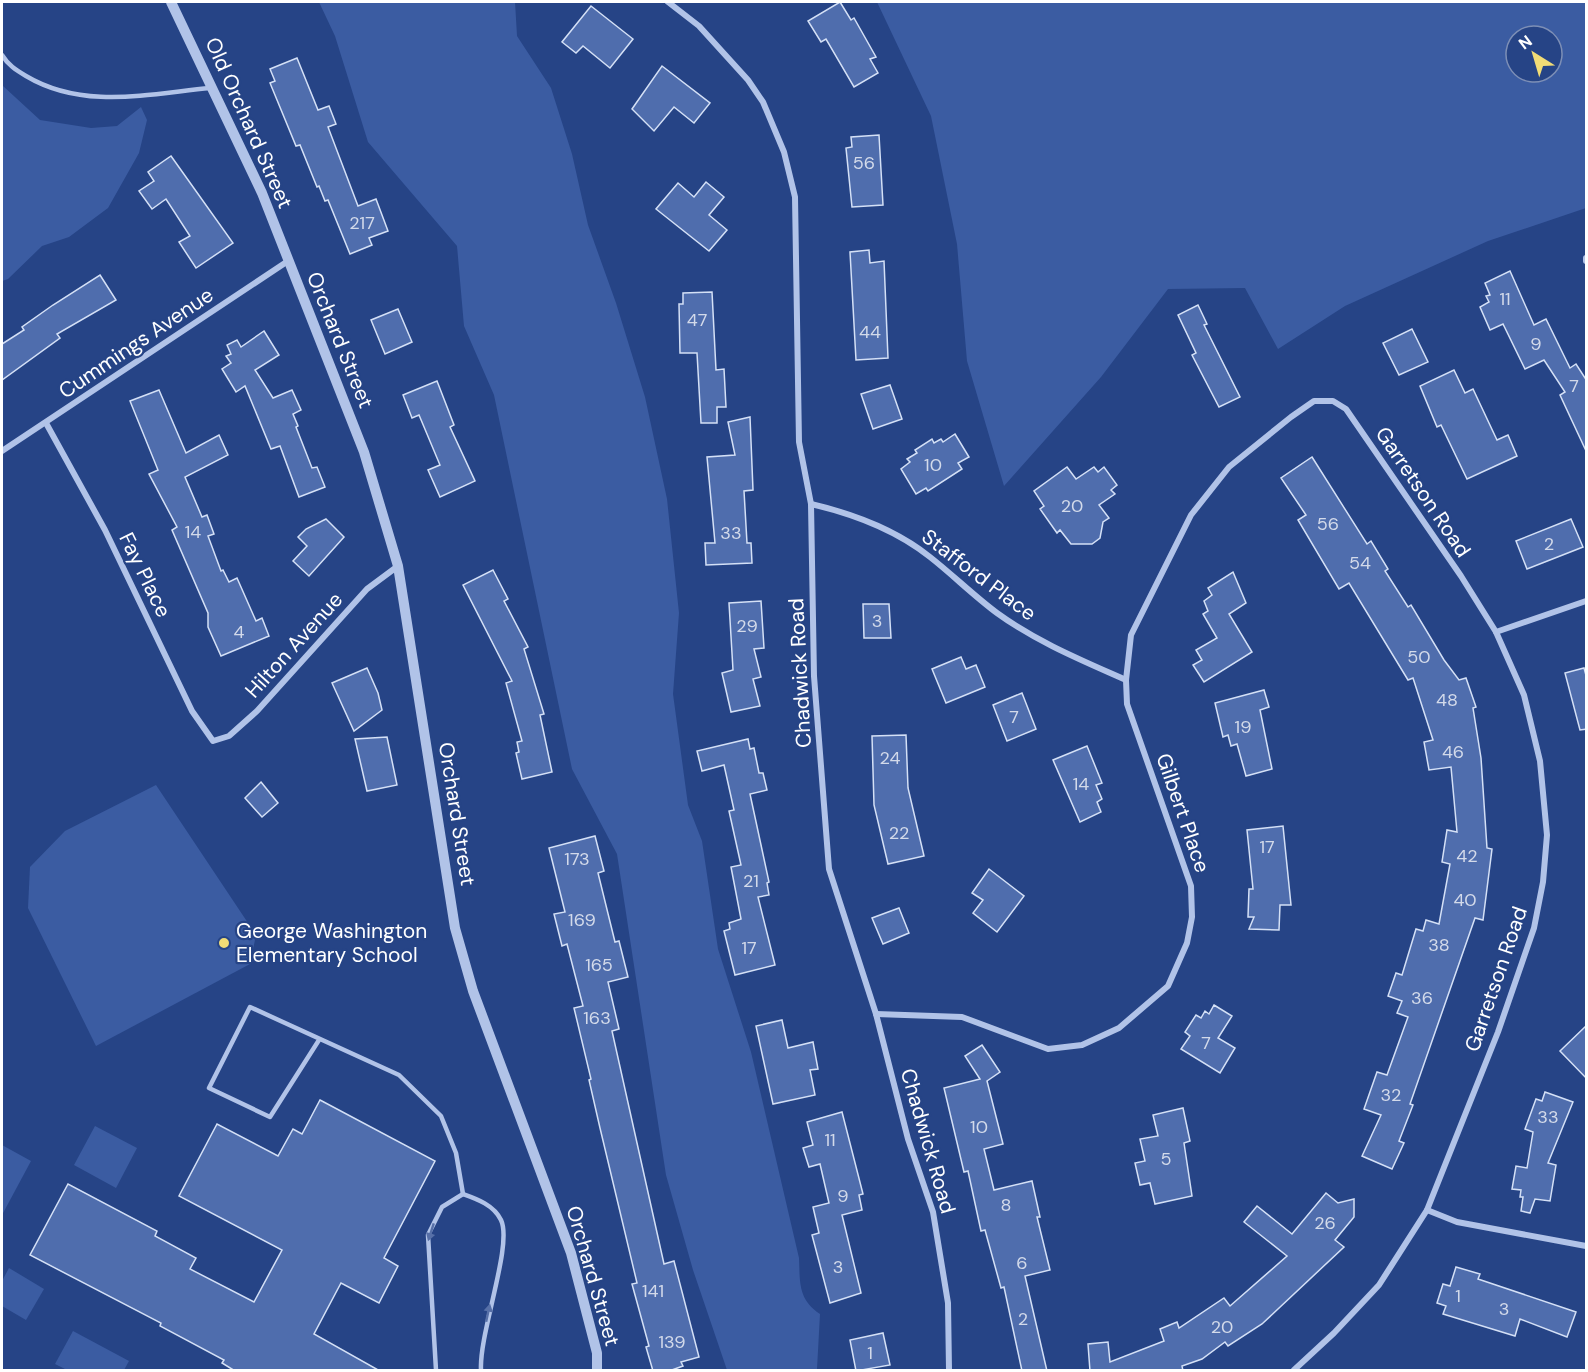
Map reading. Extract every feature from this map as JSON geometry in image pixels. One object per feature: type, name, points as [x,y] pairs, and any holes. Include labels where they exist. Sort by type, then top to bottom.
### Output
[{"type":"street","name":"Old Orchard Street","points":[[171,2],[262,193],[288,261]]},
{"type":"street","name":"Chadwick Road","points":[[668,2],[699,26],[748,80],[763,102],[784,152],[795,197],[799,442],[811,504],[814,676],[829,869],[876,1014],[909,1139],[933,1212],[948,1303],[949,1371]]},
{"type":"street","name":"Cummings Avenue","points":[[2,451],[288,261]]},
{"type":"street","name":"Orchard Street","points":[[288,261],[364,452],[398,566],[455,928],[473,991],[571,1253],[597,1353],[597,1371]]},
{"type":"street","name":"Garretson Road","points":[[1294,1371],[1379,1285],[1427,1210],[1498,1032],[1534,928],[1543,882],[1547,835],[1540,760],[1524,695],[1496,632],[1461,576],[1346,409],[1333,401],[1314,401]]},
{"type":"street","name":"Gilbert Place","points":[[876,1014],[962,1017],[1048,1048],[1082,1045],[1119,1028],[1168,986],[1187,943],[1192,917],[1191,886],[1127,704],[1126,680],[1131,635],[1191,515],[1228,467],[1314,401]]},
{"type":"street","name":"Fay Place","points":[[46,423],[105,530],[192,711],[213,741]]},
{"type":"street","name":"Stafford Place","points":[[811,504],[846,512],[887,529],[928,555],[997,613],[1048,645],[1126,680]]},
{"type":"street","name":"Hilton Avenue","points":[[213,741],[230,736],[257,711],[367,589],[398,566]]},
{"type":"street","points":[[1496,632],[1587,601]]},
{"type":"street","points":[[1427,1210],[1457,1222],[1587,1246]]},
{"type":"lane","points":[[2,55],[8,65],[34,80],[62,92],[81,96],[104,98],[213,87]]},
{"type":"lane","points":[[319,1040],[270,1117],[208,1088],[250,1007],[399,1075],[441,1116],[456,1153],[463,1194]]},
{"type":"lane","points":[[436,1371],[428,1235],[442,1208],[463,1194]]},
{"type":"lane","points":[[463,1194],[484,1201],[500,1218],[505,1239],[480,1351],[481,1371]]},
{"type":"shaded area","points":[[319,2],[515,2],[517,36],[551,88],[572,154],[588,225],[616,303],[645,397],[667,499],[679,613],[673,694],[688,805],[702,841],[718,949],[751,1052],[799,1258],[802,1290],[808,1302],[820,1314],[817,1369],[727,1370],[693,1270],[666,1175],[617,854],[572,769],[494,395],[464,326],[457,246],[368,142],[335,36]]},
{"type":"shaded area","points":[[877,2],[1586,2],[1586,208],[1488,241],[1345,306],[1278,349],[1245,288],[1168,289],[1101,377],[1004,486],[967,361],[957,244],[931,116]]},
{"type":"shaded area","points":[[3,86],[40,120],[91,128],[117,126],[141,107],[147,120],[139,153],[108,208],[69,237],[42,246],[8,279],[2,281]]},
{"type":"shaded area","points":[[156,785],[256,935],[250,964],[96,1046],[28,908],[30,867],[65,831]]},
{"type":"shaded area","points":[[95,1126],[137,1148],[116,1188],[74,1165]]},
{"type":"shaded area","points":[[2,1145],[31,1161],[2,1215]]},
{"type":"shaded area","points":[[9,1268],[44,1289],[26,1320],[2,1306],[2,1281]]},
{"type":"shaded area","points":[[73,1331],[129,1361],[124,1370],[67,1370],[55,1364]]},
{"type":"building","points":[[840,2],[851,20],[854,18],[876,57],[870,59],[878,73],[854,87],[826,39],[821,42],[808,21]]},
{"type":"building","points":[[591,6],[633,39],[610,68],[583,46],[576,53],[562,42]]},
{"type":"building","points":[[297,58],[318,110],[329,106],[336,124],[328,127],[358,206],[376,199],[388,231],[369,238],[372,245],[350,254],[328,200],[325,201],[319,186],[317,187],[300,145],[296,146],[270,83],[275,81],[270,69]]},
{"type":"building","points":[[662,66],[710,103],[694,123],[674,107],[654,131],[632,109]]},
{"type":"building","points":[[879,135],[883,205],[852,207],[846,148],[852,147],[851,137]]},
{"type":"building","points":[[171,156],[233,243],[196,268],[179,242],[190,236],[166,199],[152,209],[139,191],[154,181],[148,172]]},
{"type":"building","points":[[706,182],[724,197],[709,215],[727,230],[709,251],[656,209],[678,183],[694,197]]},
{"type":"building","points":[[869,250],[870,263],[884,261],[888,358],[856,360],[850,252]]},
{"type":"building","points":[[1510,271],[1534,325],[1546,319],[1570,368],[1576,364],[1587,381],[1587,453],[1560,395],[1565,392],[1544,360],[1525,369],[1503,324],[1490,330],[1480,307],[1489,302],[1486,296],[1490,295],[1485,283]]},
{"type":"building","points":[[100,275],[116,300],[57,334],[60,338],[2,380],[2,344],[24,330],[22,327],[53,305]]},
{"type":"building","points":[[712,292],[716,370],[724,369],[726,407],[717,407],[717,423],[701,423],[697,353],[680,353],[679,304],[683,304],[683,293]]},
{"type":"building","points":[[1198,305],[1207,324],[1204,325],[1240,397],[1219,407],[1192,355],[1196,353],[1178,315]]},
{"type":"building","points":[[398,309],[412,342],[385,354],[371,320]]},
{"type":"building","points":[[1412,329],[1428,362],[1399,375],[1383,343]]},
{"type":"building","points":[[264,331],[279,355],[255,370],[273,398],[292,390],[301,410],[293,414],[298,426],[296,427],[312,468],[317,467],[325,487],[299,497],[280,446],[271,449],[245,386],[236,392],[222,369],[231,363],[226,356],[231,354],[227,345],[237,340],[241,347]]},
{"type":"building","points":[[1454,370],[1465,393],[1473,389],[1497,440],[1508,435],[1517,456],[1467,479],[1441,425],[1437,427],[1420,386]]},
{"type":"building","points":[[437,381],[454,425],[450,427],[475,481],[440,497],[428,470],[440,465],[419,415],[412,418],[403,395]]},
{"type":"building","points":[[890,385],[902,419],[873,429],[861,394]]},
{"type":"building","points":[[159,390],[186,453],[219,435],[228,455],[185,477],[202,517],[207,515],[214,534],[208,536],[221,571],[223,570],[229,582],[237,578],[256,621],[262,618],[269,636],[221,656],[208,627],[208,613],[172,530],[177,527],[149,474],[158,470],[130,401]]},
{"type":"building","points":[[750,417],[753,490],[744,491],[747,543],[751,543],[752,563],[706,565],[705,543],[715,543],[707,457],[735,455],[728,422]]},
{"type":"building","points":[[955,434],[969,457],[958,463],[962,469],[928,491],[926,488],[916,494],[901,469],[910,462],[907,459],[917,453],[915,450],[932,439],[934,443],[941,439],[943,442]]},
{"type":"building","points":[[1312,457],[1367,544],[1371,541],[1388,569],[1385,571],[1408,607],[1411,605],[1444,660],[1459,680],[1466,678],[1476,707],[1473,708],[1481,758],[1487,848],[1492,849],[1483,920],[1475,918],[1410,1104],[1413,1105],[1399,1141],[1404,1143],[1392,1169],[1362,1156],[1381,1115],[1364,1109],[1377,1072],[1387,1075],[1408,1017],[1397,1013],[1402,1001],[1388,996],[1396,973],[1402,975],[1416,929],[1423,931],[1426,920],[1439,924],[1450,864],[1442,862],[1447,830],[1457,832],[1451,767],[1429,770],[1424,742],[1433,740],[1413,678],[1408,680],[1349,583],[1339,589],[1298,520],[1306,515],[1281,478]]},
{"type":"building","points":[[1067,467],[1076,479],[1094,467],[1098,472],[1104,467],[1117,485],[1111,490],[1115,494],[1099,505],[1109,518],[1103,522],[1100,538],[1092,544],[1071,544],[1060,530],[1057,533],[1040,509],[1044,506],[1034,491]]},
{"type":"building","points":[[326,519],[344,537],[309,576],[293,561],[307,546],[298,537],[306,529]]},
{"type":"building","points":[[1571,519],[1583,547],[1527,569],[1516,541]]},
{"type":"building","points":[[493,570],[508,599],[504,601],[528,647],[524,649],[544,714],[540,715],[552,772],[522,779],[516,753],[519,752],[517,742],[522,741],[506,683],[512,681],[463,585]]},
{"type":"building","points":[[1233,572],[1246,603],[1229,614],[1252,652],[1204,682],[1193,665],[1202,660],[1196,650],[1217,638],[1203,614],[1208,611],[1204,601],[1212,595],[1208,588]]},
{"type":"building","points":[[761,601],[764,648],[754,649],[761,677],[753,679],[760,706],[731,712],[722,673],[733,670],[729,603]]},
{"type":"building","points":[[863,604],[889,604],[891,638],[864,638]]},
{"type":"building","points":[[961,657],[966,669],[976,665],[985,687],[946,703],[932,669]]},
{"type":"building","points":[[367,668],[378,693],[382,710],[354,731],[332,683]]},
{"type":"building","points":[[1584,668],[1587,679],[1587,729],[1580,730],[1565,673]]},
{"type":"building","points":[[1264,690],[1269,707],[1260,710],[1272,769],[1246,776],[1237,744],[1231,746],[1228,735],[1223,737],[1215,703]]},
{"type":"building","points":[[1022,693],[1036,729],[1007,741],[993,705]]},
{"type":"building","points":[[906,735],[908,788],[924,856],[888,864],[874,805],[872,736]]},
{"type":"building","points":[[387,737],[397,785],[367,791],[355,739]]},
{"type":"building","points":[[748,739],[750,749],[754,748],[759,773],[763,773],[767,790],[750,794],[769,882],[767,883],[769,895],[758,897],[775,965],[735,975],[724,931],[730,929],[729,923],[741,919],[731,867],[741,865],[729,811],[734,810],[724,765],[702,771],[697,751]]},
{"type":"building","points":[[1087,746],[1102,783],[1096,785],[1102,799],[1097,802],[1101,812],[1080,822],[1053,760]]},
{"type":"building","points":[[261,782],[278,803],[262,817],[245,798]]},
{"type":"building","points":[[1283,826],[1291,905],[1280,905],[1279,930],[1249,929],[1254,917],[1248,917],[1249,889],[1253,889],[1247,830]]},
{"type":"building","points":[[595,836],[604,871],[598,873],[615,942],[619,941],[628,977],[608,982],[619,1029],[612,1031],[664,1264],[674,1261],[699,1357],[681,1362],[683,1366],[669,1371],[653,1371],[646,1347],[649,1346],[632,1284],[637,1283],[574,1008],[583,1006],[567,944],[562,946],[554,914],[565,912],[549,848]]},
{"type":"building","points":[[989,869],[1024,896],[997,932],[973,913],[983,900],[972,893]]},
{"type":"building","points":[[899,908],[909,933],[883,944],[872,918]]},
{"type":"building","points":[[1214,1005],[1232,1016],[1218,1038],[1235,1048],[1220,1073],[1181,1049],[1190,1036],[1185,1032],[1196,1015],[1201,1018],[1205,1011],[1209,1014]]},
{"type":"building","points":[[782,1020],[788,1048],[813,1042],[818,1069],[810,1070],[815,1095],[773,1104],[756,1026]]},
{"type":"building","points":[[1587,1025],[1587,1079],[1560,1051]]},
{"type":"building","points":[[982,1045],[1000,1072],[987,1081],[1003,1144],[984,1149],[994,1190],[1032,1181],[1040,1217],[1037,1217],[1050,1270],[1025,1276],[1047,1371],[1022,1371],[1004,1287],[1001,1288],[985,1230],[981,1231],[968,1171],[964,1172],[944,1088],[980,1079],[965,1056]]},
{"type":"building","points":[[1545,1092],[1573,1102],[1548,1163],[1556,1165],[1550,1201],[1535,1199],[1530,1213],[1521,1211],[1523,1197],[1520,1197],[1521,1190],[1512,1189],[1516,1166],[1527,1168],[1533,1132],[1525,1129],[1536,1099],[1542,1101]]},
{"type":"building","points":[[320,1100],[435,1161],[384,1258],[398,1266],[379,1303],[341,1283],[314,1334],[380,1371],[235,1371],[222,1363],[224,1360],[160,1326],[161,1323],[30,1255],[68,1184],[157,1231],[155,1236],[196,1258],[190,1269],[254,1302],[282,1250],[179,1196],[217,1124],[278,1156],[293,1129],[302,1134]]},
{"type":"building","points":[[1183,1108],[1190,1141],[1184,1143],[1192,1196],[1155,1204],[1150,1183],[1140,1185],[1135,1163],[1145,1161],[1140,1139],[1158,1136],[1153,1115]]},
{"type":"building","points":[[842,1112],[863,1194],[859,1195],[862,1210],[842,1215],[861,1293],[830,1303],[812,1235],[819,1233],[813,1207],[829,1203],[820,1164],[809,1167],[803,1148],[813,1145],[807,1122]]},
{"type":"building","points":[[1326,1193],[1338,1203],[1354,1199],[1354,1217],[1335,1240],[1344,1247],[1262,1324],[1228,1346],[1225,1342],[1202,1359],[1182,1366],[1183,1371],[1090,1371],[1088,1344],[1108,1342],[1110,1362],[1164,1341],[1160,1329],[1177,1322],[1179,1328],[1224,1298],[1230,1306],[1287,1256],[1244,1222],[1257,1206],[1292,1234]]},
{"type":"building","points":[[1456,1267],[1480,1274],[1478,1279],[1576,1312],[1567,1337],[1520,1319],[1515,1336],[1443,1314],[1446,1306],[1437,1303],[1443,1284],[1450,1286]]},
{"type":"building","points":[[883,1333],[890,1365],[856,1371],[850,1340]]},
{"type":"place","name":"George Washington Elementary School","points":[[224,943]]}]
